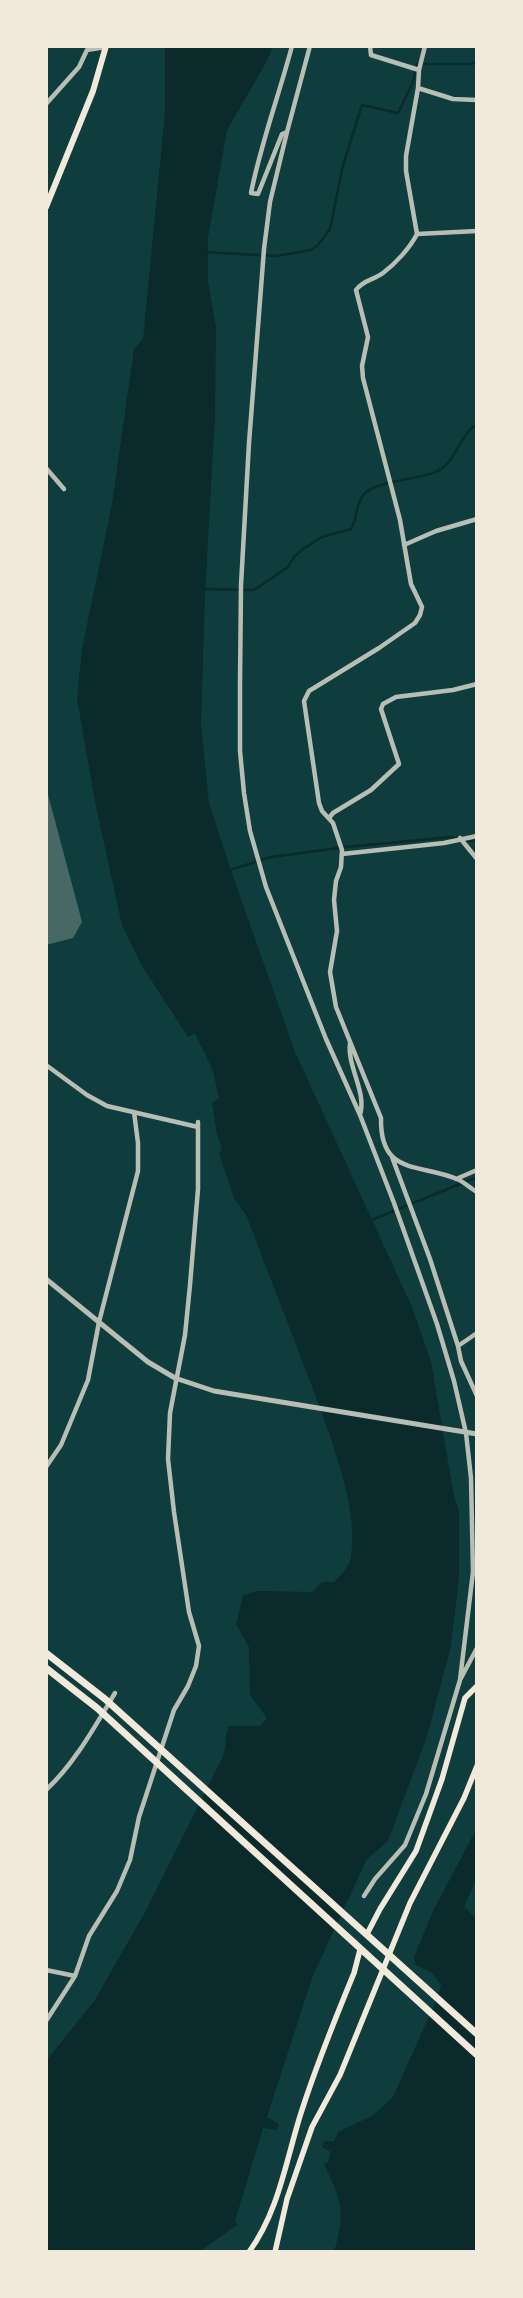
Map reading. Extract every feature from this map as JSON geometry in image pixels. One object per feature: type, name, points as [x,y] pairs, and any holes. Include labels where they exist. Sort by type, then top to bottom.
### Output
[{"type":"highway","points":[[46,1653],[105,1699],[477,2034]]},
{"type":"highway","points":[[46,1668],[97,1708],[374,1963],[477,2055]]},
{"type":"main road","points":[[46,207],[93,91],[106,47]]},
{"type":"main road","points":[[367,1934],[380,1909],[416,1851],[430,1813],[465,1698],[477,1686]]},
{"type":"main road","points":[[275,2252],[290,2191],[312,2127],[340,2075],[410,1903],[464,1798],[477,1766]]},
{"type":"main road","points":[[249,2252],[264,2230],[274,2204],[301,2112],[354,1973],[360,1950]]},
{"type":"street","points":[[286,132],[282,134],[258,194],[250,193],[267,126],[276,104],[292,46]]},
{"type":"street","points":[[310,46],[286,132],[270,202],[266,230],[249,443],[241,585],[240,751],[244,793],[250,831],[266,887],[326,1040],[360,1116],[400,1219],[437,1324],[466,1433],[471,1478],[473,1572],[460,1680],[426,1794],[406,1845],[374,1879],[364,1896]]},
{"type":"street","points":[[370,46],[371,56],[418,70]]},
{"type":"street","points":[[425,46],[418,70],[418,88],[406,156],[406,171],[417,234],[413,242],[382,274],[360,284],[356,290],[368,337],[362,366],[362,378],[391,487],[411,584],[422,607],[415,623],[379,648],[309,691],[304,700],[319,803],[322,810],[330,818],[342,852],[335,891],[337,931],[330,972],[336,1007],[381,1118],[381,1134],[413,1214],[458,1346],[461,1361],[475,1387],[477,1396]]},
{"type":"street","points":[[46,104],[79,67],[86,50],[106,47]]},
{"type":"street","points":[[418,88],[453,99],[477,100]]},
{"type":"street","points":[[417,234],[477,232]]},
{"type":"street","points":[[46,468],[64,489]]},
{"type":"street","points":[[404,545],[436,531],[477,519]]},
{"type":"street","points":[[330,818],[333,813],[371,790],[399,764],[381,709],[387,700],[477,684]]},
{"type":"street","points":[[342,852],[444,843],[460,838],[477,836]]},
{"type":"street","points":[[460,838],[477,859]]},
{"type":"street","points":[[350,1042],[349,1052],[355,1069],[362,1108],[360,1116]]},
{"type":"street","points":[[46,1065],[62,1078],[107,1106],[198,1124],[198,1189],[190,1285],[185,1335],[170,1413],[168,1458],[189,1612],[199,1646],[196,1666],[171,1718],[139,1817],[130,1860],[117,1891],[89,1936],[75,1976],[46,2020]]},
{"type":"street","points":[[46,1467],[61,1445],[88,1380],[99,1322],[138,1171],[138,1143],[134,1112]]},
{"type":"street","points":[[391,1157],[406,1165],[458,1180],[477,1192]]},
{"type":"street","points":[[458,1180],[477,1170]]},
{"type":"street","points":[[46,1280],[148,1362],[176,1378],[214,1390],[243,1396],[477,1434]]},
{"type":"street","points":[[458,1346],[477,1333]]},
{"type":"street","points":[[460,1680],[477,1648]]},
{"type":"street","points":[[46,1790],[56,1781],[86,1740],[115,1693]]},
{"type":"street","points":[[46,1970],[75,1976]]},
{"type":"water","points":[[165,46],[273,46],[267,61],[227,130],[208,237],[208,282],[216,327],[215,417],[205,595],[201,725],[209,803],[295,1052],[412,1307],[431,1362],[454,1496],[459,1511],[459,1576],[451,1646],[427,1736],[388,1841],[367,1859],[313,1975],[267,2117],[279,2124],[277,2130],[263,2128],[235,2221],[237,2225],[199,2252],[46,2252],[46,2061],[95,2000],[143,1916],[222,1758],[229,1726],[260,1726],[267,1718],[250,1695],[249,1647],[236,1624],[243,1595],[258,1591],[312,1592],[322,1582],[334,1582],[344,1571],[351,1557],[351,1515],[347,1492],[334,1447],[247,1217],[234,1198],[219,1154],[222,1150],[217,1134],[212,1103],[219,1098],[213,1071],[195,1033],[188,1037],[142,966],[122,925],[96,807],[77,699],[82,649],[112,504],[134,349],[143,339],[165,112]]},
{"type":"water","points":[[477,1828],[477,1881],[464,1907],[474,1916],[477,1916],[477,2252],[334,2252],[341,2216],[335,2188],[324,2164],[328,2162],[331,2152],[322,2147],[324,2141],[334,2141],[338,2132],[372,2116],[393,2097],[439,1994],[441,1985],[432,1973],[416,1965],[414,1957],[433,1911]]},
{"type":"building","points":[[46,787],[82,922],[73,938],[46,945]]},
{"type":"waterway","points":[[204,252],[277,256],[311,250],[318,245],[330,229],[343,165],[362,105],[398,113],[413,82],[417,64],[472,64],[477,61]]},
{"type":"waterway","points":[[204,589],[254,590],[288,567],[294,557],[303,549],[322,537],[351,529],[361,498],[370,489],[438,471],[449,462],[469,431],[474,426],[477,427]]},
{"type":"waterway","points":[[230,870],[271,857],[346,847],[451,837],[458,839]]},
{"type":"waterway","points":[[464,841],[477,840]]},
{"type":"waterway","points":[[369,1221],[477,1177]]}]
